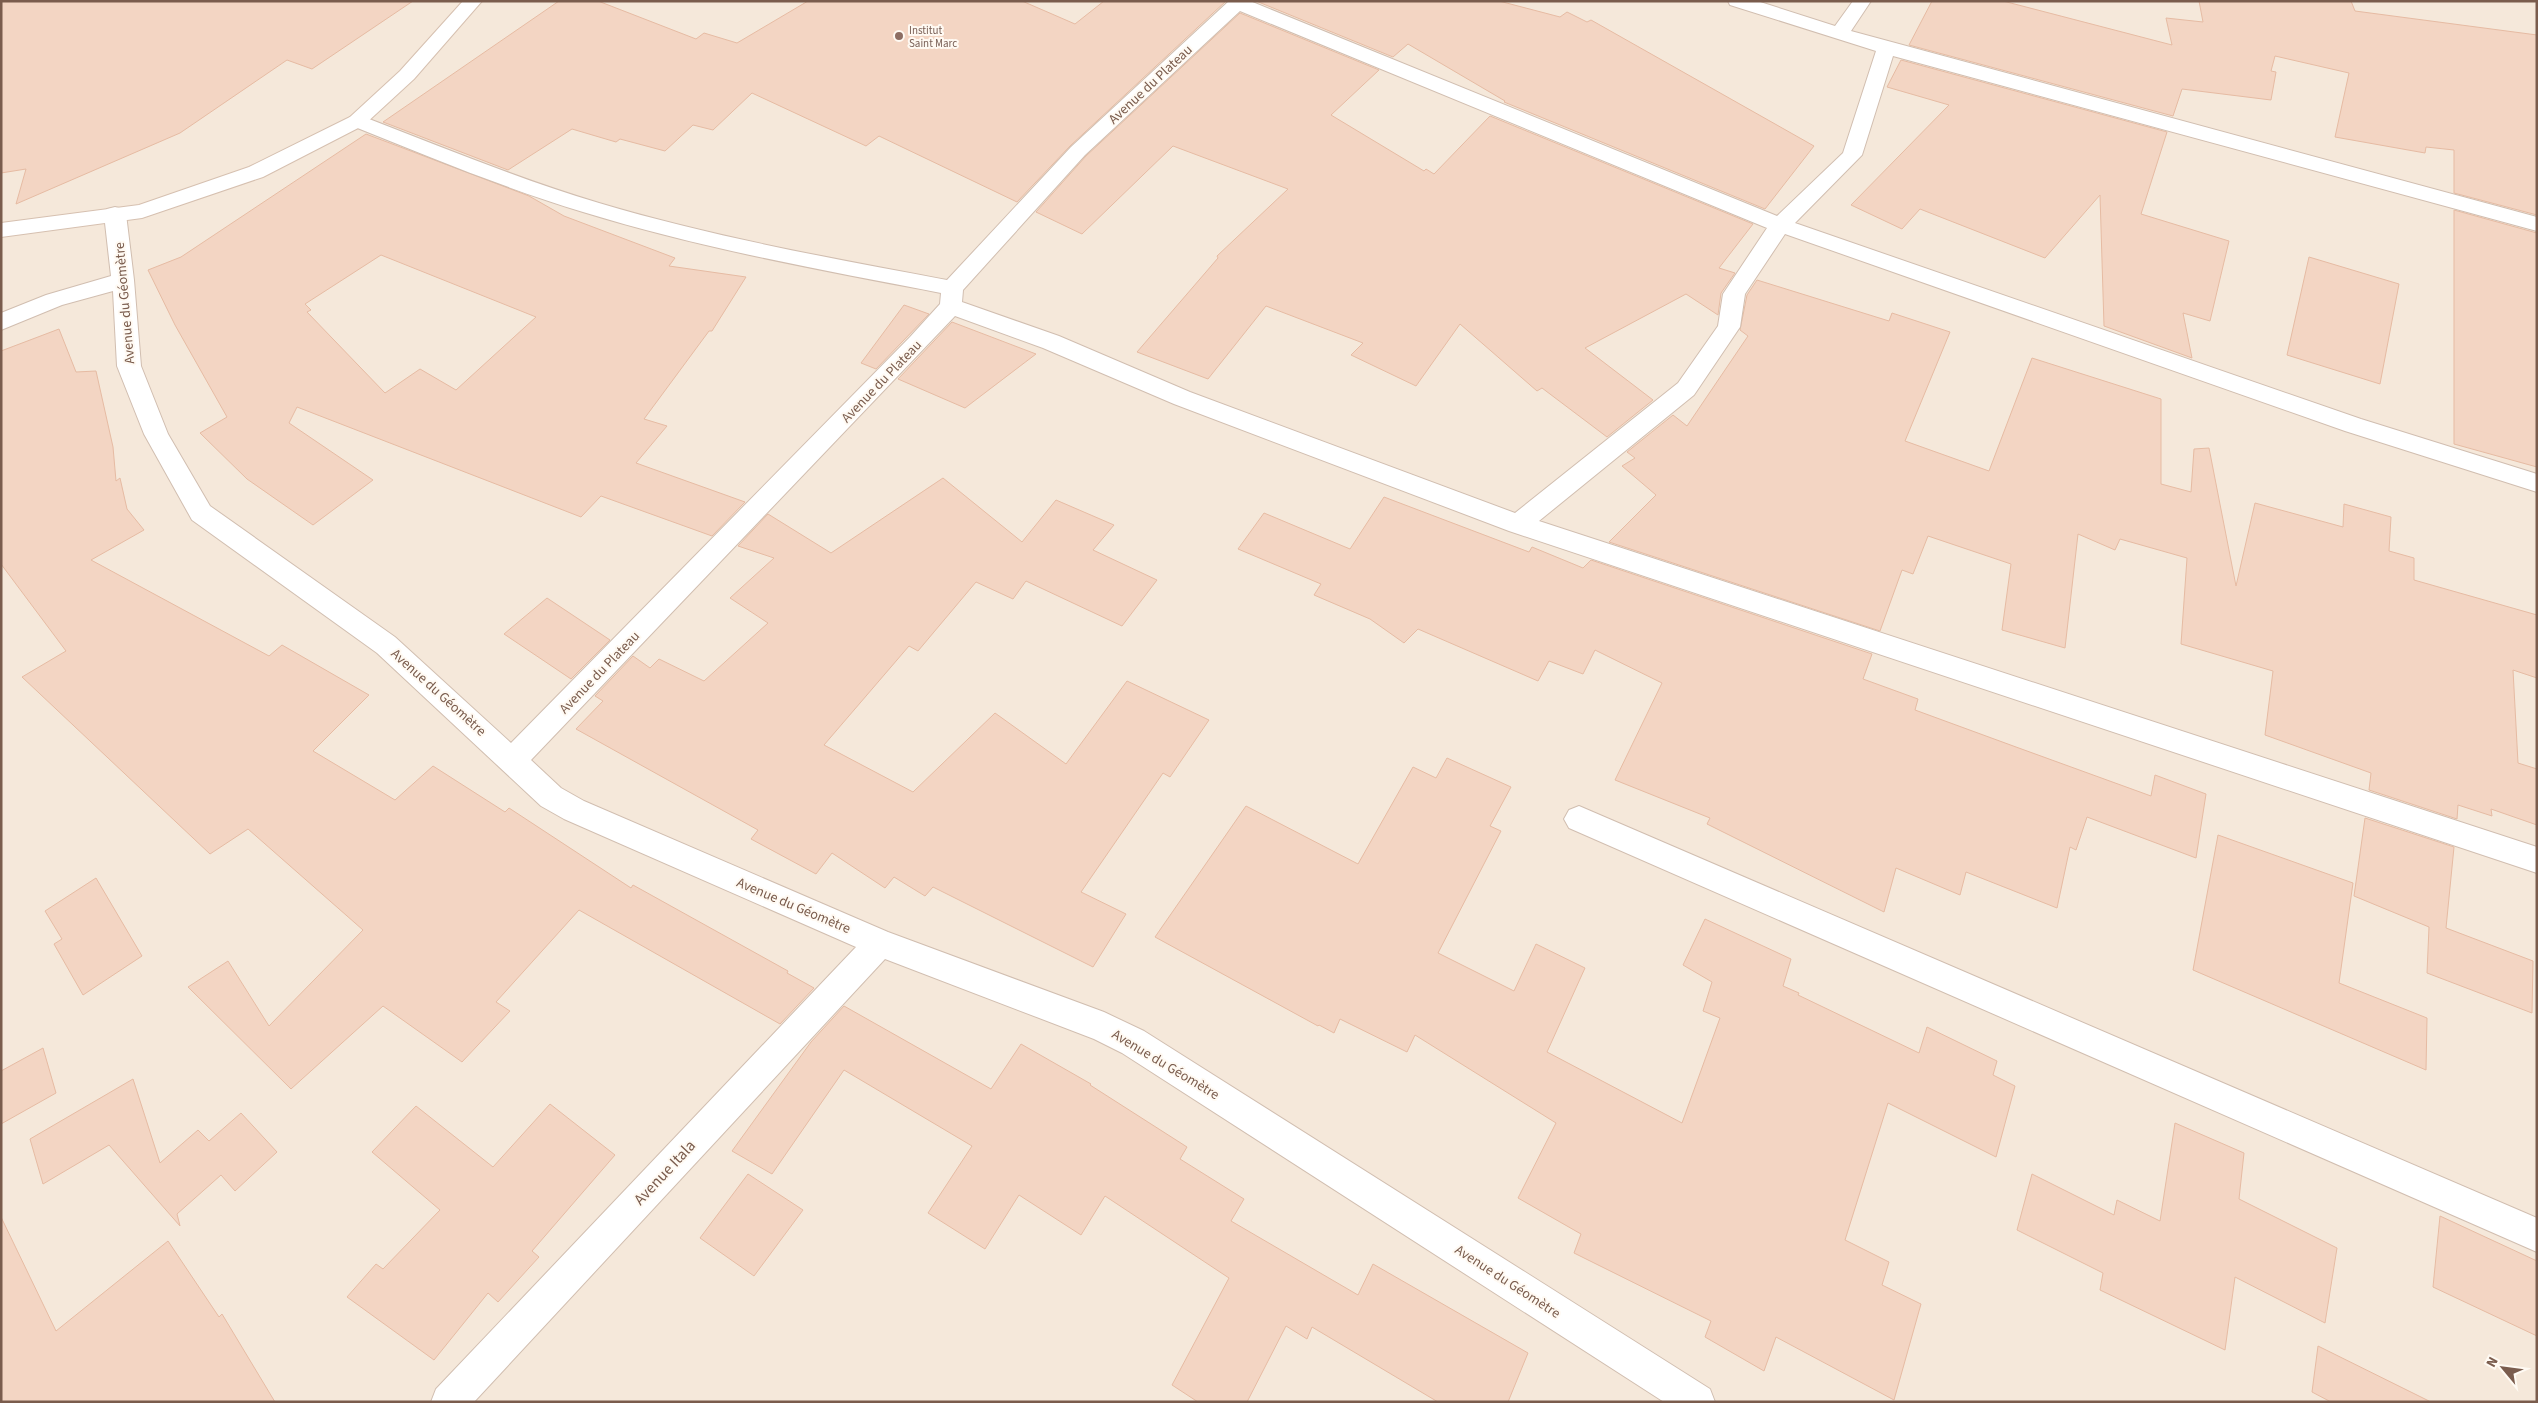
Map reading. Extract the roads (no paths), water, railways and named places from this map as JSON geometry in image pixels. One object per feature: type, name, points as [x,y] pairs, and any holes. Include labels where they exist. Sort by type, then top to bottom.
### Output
[{"type":"street","points":[[1,230],[142,211],[256,172],[357,121],[407,75],[473,1]]},
{"type":"street","points":[[1737,1],[1886,48],[2537,224]]},
{"type":"street","points":[[1838,34],[1862,1]]},
{"type":"street","points":[[1239,2],[1780,225],[2353,425],[2537,483]]},
{"type":"street","name":"Avenue du Plateau","points":[[513,760],[952,297],[1078,151],[1239,2]]},
{"type":"street","points":[[1518,524],[1686,389],[1729,327],[1734,294],[1780,225],[1852,155],[1886,48]]},
{"type":"street","points":[[357,121],[509,180],[623,217],[952,297],[1182,398],[1518,524],[2537,860]]},
{"type":"street","name":"Avenue du Géomètre","points":[[116,214],[129,366],[156,434],[201,513],[386,645],[551,797],[574,810],[880,943],[1095,1024],[1133,1042],[1697,1402]]},
{"type":"street","points":[[1,322],[54,300],[123,280]]},
{"type":"street","points":[[1579,819],[2537,1235]]},
{"type":"street","name":"Avenue Itala","points":[[449,1402],[880,943]]},
{"type":"place","name":"Institut Saint Marc","points":[[899,36]]}]
